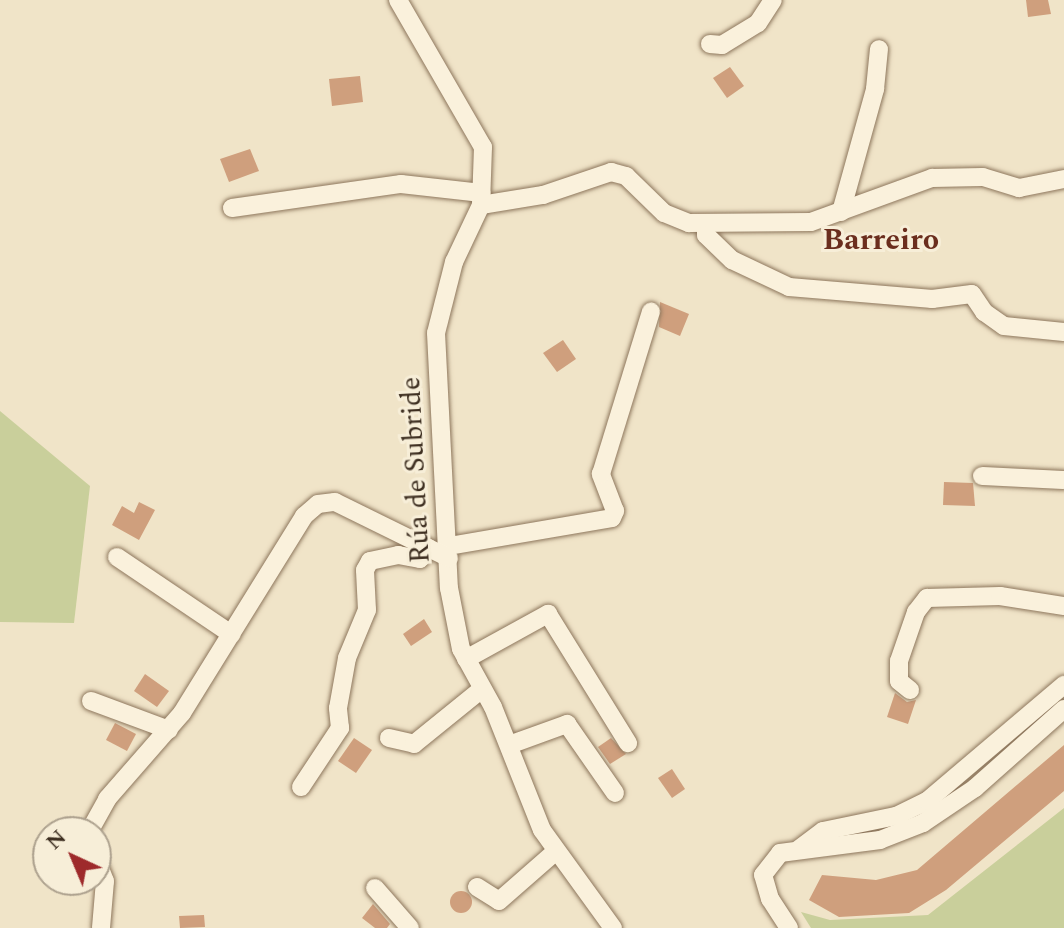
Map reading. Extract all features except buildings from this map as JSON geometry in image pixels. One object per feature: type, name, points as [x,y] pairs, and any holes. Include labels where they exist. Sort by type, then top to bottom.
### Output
[{"type":"street","name":"Rúa de Subride","points":[[398,0],[476,128],[484,161],[481,199],[454,262],[436,333],[453,616],[466,659],[509,745],[555,852],[613,928]]},
{"type":"street","points":[[710,44],[722,45],[758,23],[773,0]]},
{"type":"street","points":[[841,212],[875,89],[879,49]]},
{"type":"street","points":[[232,208],[401,184],[481,199],[543,195],[611,172],[626,176],[664,213],[706,225],[811,222],[932,178],[983,177],[1019,188],[1064,179]]},
{"type":"street","points":[[706,225],[706,235],[732,260],[789,287],[932,299],[972,294],[984,312],[1004,326],[1064,332]]},
{"type":"street","points":[[98,816],[107,799],[169,730],[304,516],[318,504],[335,502],[428,548],[449,552],[612,518],[615,511],[601,474],[651,311]]},
{"type":"street","points":[[982,476],[1064,480]]},
{"type":"street","points":[[301,787],[340,728],[338,708],[347,658],[367,610],[365,570],[370,561],[398,555],[420,559],[428,548]]},
{"type":"street","points":[[117,557],[231,634]]},
{"type":"street","points":[[910,690],[899,681],[899,661],[916,612],[927,598],[960,594],[1064,606]]},
{"type":"street","points":[[466,659],[548,614],[628,743]]},
{"type":"street","points":[[799,849],[823,831],[896,816],[927,801],[1064,685]]},
{"type":"street","points":[[389,738],[414,744],[482,689]]},
{"type":"street","points":[[91,701],[169,730]]},
{"type":"street","points":[[789,928],[770,899],[763,875],[780,853],[880,840],[923,823],[975,788],[1064,709]]},
{"type":"street","points":[[509,745],[567,724],[615,793]]},
{"type":"street","points":[[477,887],[499,901],[555,852]]},
{"type":"street","points":[[375,888],[410,928]]},
{"type":"street","points":[[101,928],[104,896]]},
{"type":"green space","points":[[0,411],[90,486],[74,623],[0,622]]},
{"type":"green space","points":[[1064,808],[1064,928],[811,928],[801,912],[830,920],[928,915]]},
{"type":"district","name":"Barreiro","points":[[881,240]]}]
